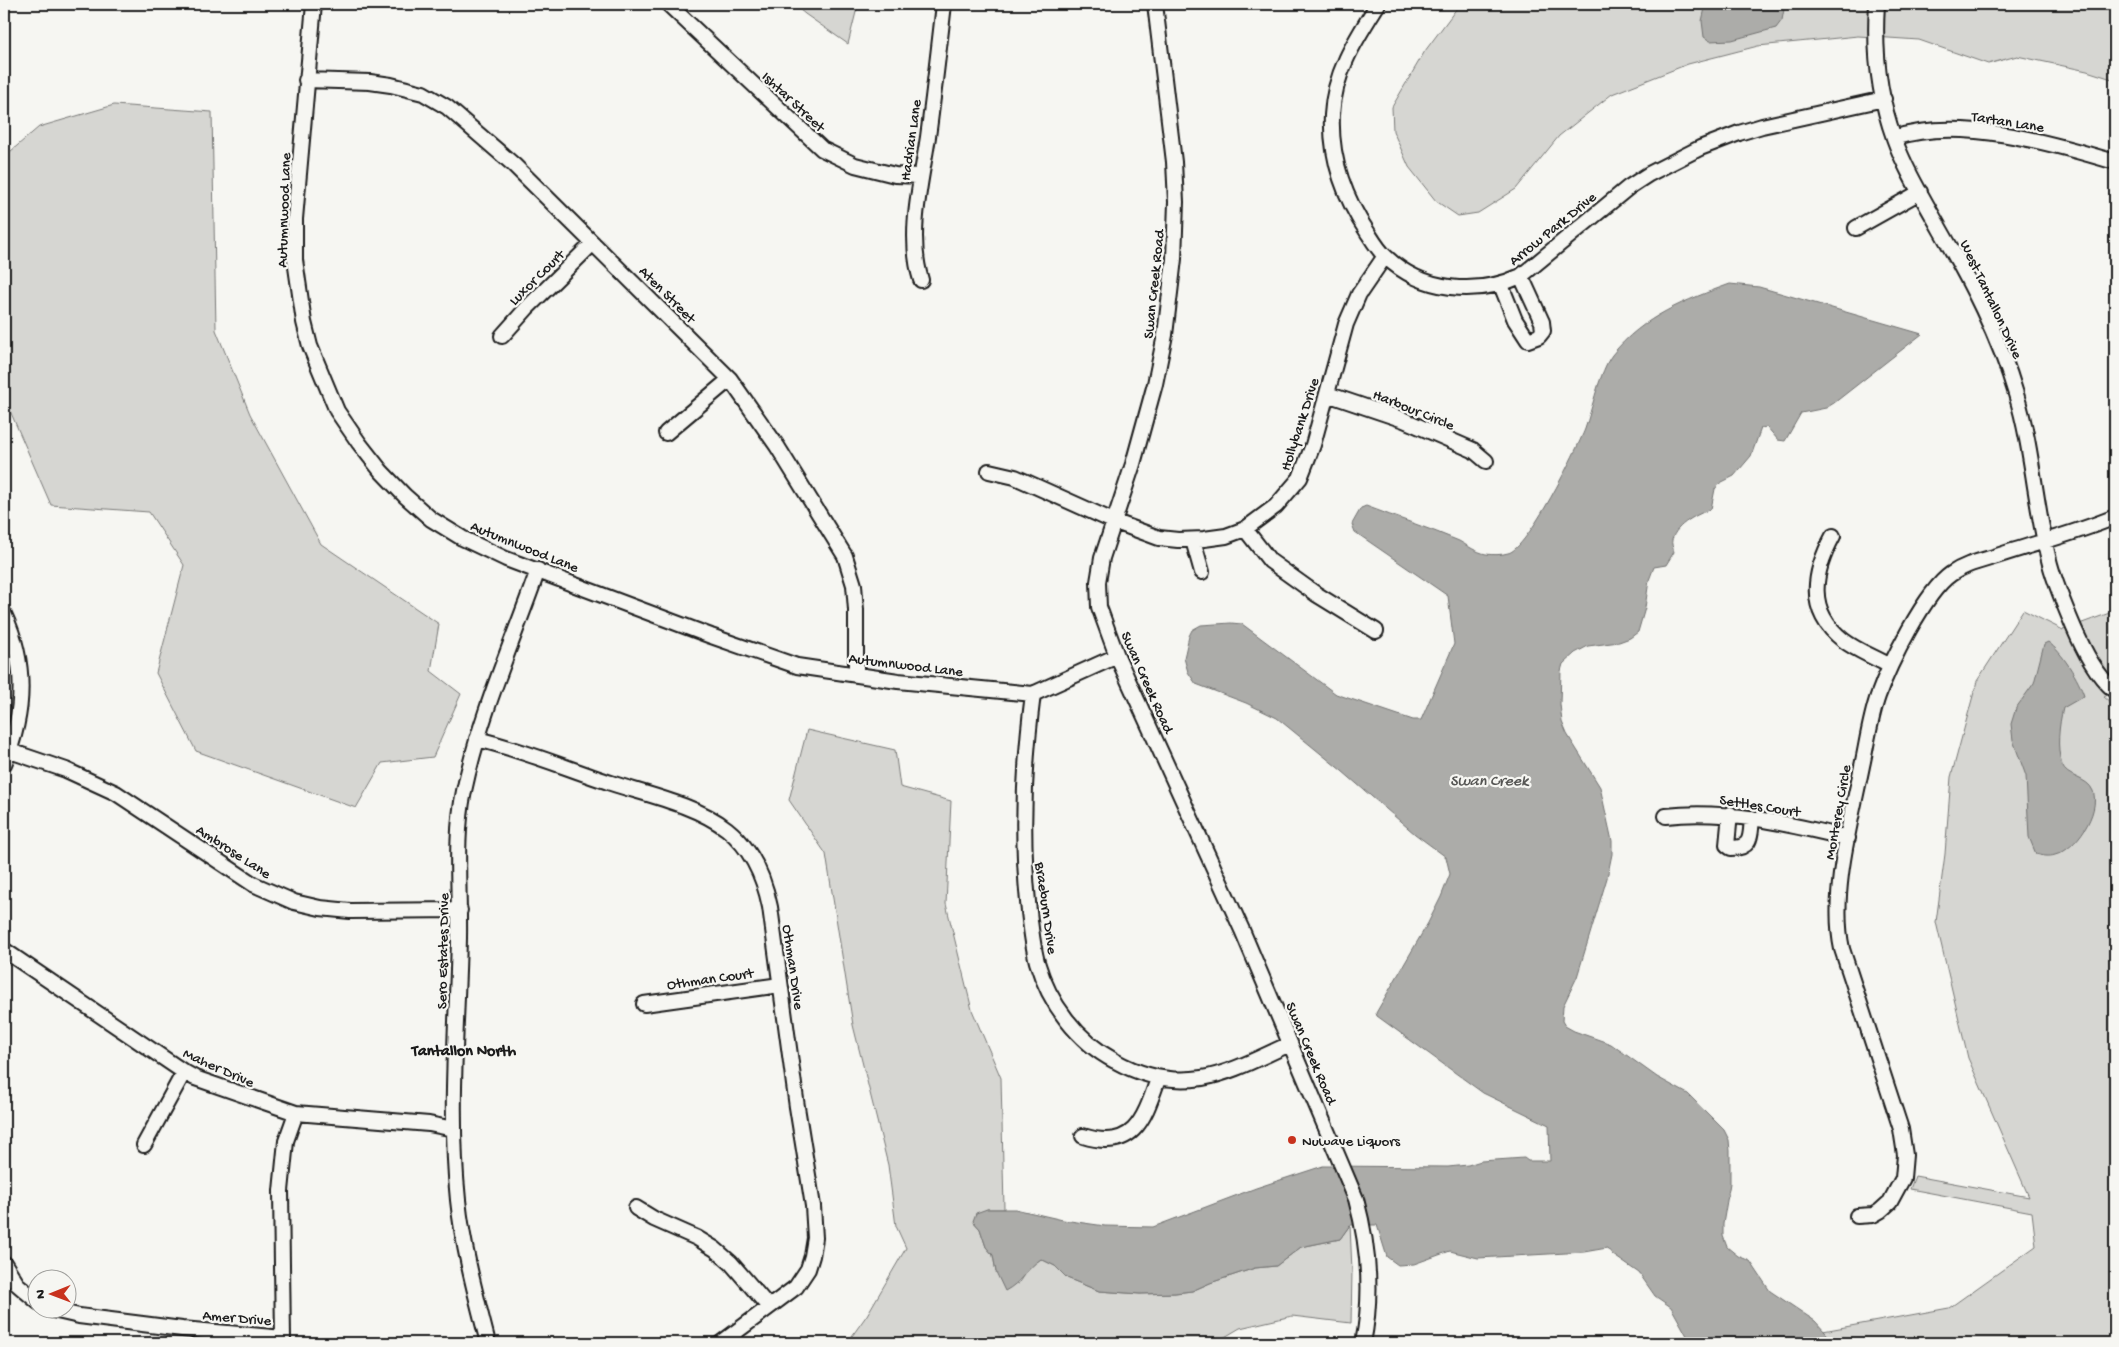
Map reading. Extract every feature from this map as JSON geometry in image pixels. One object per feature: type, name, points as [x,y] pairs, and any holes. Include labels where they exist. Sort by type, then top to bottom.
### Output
[{"type":"street","name":"Autumnwood Lane","points":[[314,4],[295,219],[296,272],[300,303],[310,346],[337,411],[359,444],[381,471],[405,496],[431,518],[479,547],[787,663],[898,681],[1032,694],[1117,656]]},
{"type":"street","name":"Ishtar Street","points":[[668,4],[822,148],[855,165],[895,175],[921,176]]},
{"type":"street","name":"Hadrian Lane","points":[[921,280],[917,267],[916,240],[921,176],[928,138],[944,4]]},
{"type":"street","name":"Swan Creek Road","points":[[1155,4],[1174,162],[1176,202],[1174,259],[1165,336],[1155,384],[1133,464],[1102,558],[1098,593],[1099,607],[1117,656],[1242,930],[1342,1162],[1356,1199],[1365,1231],[1367,1252],[1369,1305],[1363,1343]]},
{"type":"street","name":"Arrow Park Drive","points":[[1378,4],[1346,57],[1334,99],[1332,130],[1336,165],[1347,195],[1359,218],[1385,256],[1411,275],[1439,285],[1470,288],[1501,285],[1521,276],[1629,187],[1649,174],[1700,148],[1754,128],[1884,99]]},
{"type":"street","name":"West Tantallon Drive","points":[[1877,4],[1876,58],[1878,79],[1894,138],[1920,192],[1982,308],[2007,367],[2022,416],[2050,565],[2057,587],[2078,636],[2098,671],[2115,691]]},
{"type":"street","name":"Aten Street","points":[[306,80],[370,82],[391,85],[434,98],[447,107],[483,136],[730,379],[777,446],[845,556],[854,585],[856,674]]},
{"type":"street","name":"Tartan Lane","points":[[1894,138],[1928,130],[1943,129],[1980,132],[2069,148],[2115,162]]},
{"type":"street","points":[[1856,228],[1920,192]]},
{"type":"street","name":"Luxor Court","points":[[502,336],[527,308],[593,243]]},
{"type":"street","name":"Hollybank Drive","points":[[990,471],[1015,477],[1113,521],[1159,538],[1193,540],[1226,536],[1245,529],[1276,506],[1300,478],[1311,451],[1340,344],[1352,309],[1369,278],[1385,256]]},
{"type":"street","points":[[1501,285],[1515,320],[1528,340],[1539,336],[1543,331],[1542,322],[1521,276]]},
{"type":"street","points":[[666,433],[730,379]]},
{"type":"street","name":"Harbour Circle","points":[[1327,394],[1404,420],[1473,450],[1486,461]]},
{"type":"street","name":"Monterey Circle","points":[[1857,1216],[1873,1214],[1880,1211],[1890,1202],[1901,1184],[1905,1171],[1905,1155],[1898,1121],[1840,940],[1838,911],[1848,838],[1870,724],[1878,697],[1890,666],[1931,594],[1951,574],[1983,559],[2115,517]]},
{"type":"street","points":[[1245,529],[1270,561],[1309,589],[1376,631]]},
{"type":"street","points":[[1833,536],[1821,561],[1818,578],[1817,602],[1823,619],[1843,640],[1890,666]]},
{"type":"street","points":[[1193,540],[1202,572]]},
{"type":"street","name":"Sero Estates Drive","points":[[488,1343],[468,1262],[460,1219],[454,1128],[460,910],[460,813],[467,775],[486,706],[516,632],[538,570]]},
{"type":"street","points":[[4,614],[14,637],[21,676],[19,714],[10,751],[4,764]]},
{"type":"street","name":"Braeburn Drive","points":[[1032,694],[1026,745],[1023,822],[1028,903],[1037,961],[1055,1001],[1078,1033],[1097,1050],[1110,1058],[1137,1073],[1158,1079],[1202,1078],[1235,1068],[1290,1044]]},
{"type":"street","name":"Othman Drive","points":[[478,738],[670,802],[709,818],[727,829],[746,850],[764,881],[770,907],[813,1206],[815,1238],[812,1256],[803,1278],[793,1290],[768,1306],[721,1343]]},
{"type":"street","name":"Ambrose Lane","points":[[10,751],[66,770],[110,790],[253,884],[294,902],[320,908],[350,910],[460,910]]},
{"type":"street","points":[[1730,814],[1727,845],[1731,848],[1744,846],[1748,843],[1752,818]]},
{"type":"street","name":"Settles Court","points":[[1666,816],[1730,814],[1848,838]]},
{"type":"street","name":"Maher Drive","points":[[4,950],[184,1072],[237,1094],[296,1114],[429,1124],[454,1128]]},
{"type":"street","name":"Othman Court","points":[[644,1004],[780,985]]},
{"type":"street","points":[[144,1145],[184,1072]]},
{"type":"street","points":[[1083,1136],[1099,1141],[1125,1137],[1144,1117],[1158,1079]]},
{"type":"street","name":"Amer Drive","points":[[78,1316],[182,1329],[283,1338],[280,1191],[286,1141],[296,1114]]},
{"type":"street","points":[[636,1208],[654,1219],[698,1238],[714,1249],[731,1263],[768,1306]]},
{"type":"street","points":[[4,1263],[17,1284],[28,1293]]},
{"type":"shaded area","points":[[793,4],[858,4],[848,44],[805,14]]},
{"type":"shaded area","points":[[1460,4],[2115,4],[2115,80],[2087,71],[2017,56],[1988,64],[1919,40],[1858,36],[1758,46],[1688,64],[1612,94],[1559,136],[1516,189],[1478,213],[1458,216],[1436,201],[1409,167],[1393,131],[1392,107],[1425,51]]},
{"type":"shaded area","points":[[114,105],[212,112],[216,330],[250,414],[321,544],[439,624],[431,671],[461,694],[433,757],[382,763],[356,808],[196,751],[156,673],[184,565],[149,512],[51,505],[4,397],[4,157],[39,127]]},
{"type":"shaded area","points":[[2023,610],[2063,630],[2115,611],[2115,691],[2104,697],[2115,706],[2115,1343],[1835,1343],[1823,1331],[1949,1308],[2036,1246],[2032,1212],[1910,1189],[1915,1176],[2029,1197],[1968,1058],[1936,922],[1945,854],[1951,777],[1977,681]]},
{"type":"shaded area","points":[[807,730],[895,750],[900,787],[951,801],[946,904],[972,1010],[1001,1078],[1004,1209],[987,1209],[973,1221],[980,1229],[986,1247],[993,1255],[996,1272],[1018,1284],[1028,1268],[1041,1259],[1055,1266],[1067,1278],[1099,1291],[1140,1294],[1192,1291],[1255,1268],[1276,1266],[1301,1247],[1340,1239],[1350,1225],[1352,1271],[1351,1323],[1292,1316],[1240,1328],[1218,1341],[1218,1343],[847,1343],[867,1315],[906,1248],[896,1226],[888,1165],[853,1025],[826,854],[789,800]]},
{"type":"water","points":[[1706,4],[1785,4],[1782,20],[1776,28],[1732,40],[1710,41],[1704,37],[1702,21]]},
{"type":"water","name":"Swan Creek","points":[[1730,284],[1759,287],[1922,334],[1834,403],[1826,408],[1801,413],[1785,441],[1778,440],[1767,427],[1761,428],[1751,456],[1734,476],[1720,483],[1715,489],[1711,509],[1694,517],[1678,529],[1672,541],[1674,552],[1666,565],[1654,567],[1649,580],[1645,608],[1638,632],[1630,638],[1619,642],[1588,646],[1575,653],[1563,664],[1560,704],[1562,722],[1567,734],[1600,787],[1612,841],[1612,854],[1607,878],[1577,977],[1563,1006],[1562,1021],[1565,1026],[1574,1031],[1611,1044],[1657,1077],[1688,1094],[1724,1130],[1729,1140],[1730,1151],[1730,1183],[1723,1224],[1723,1236],[1727,1247],[1738,1256],[1750,1261],[1770,1291],[1815,1321],[1835,1343],[1691,1343],[1671,1307],[1655,1296],[1639,1273],[1613,1255],[1607,1248],[1584,1252],[1478,1258],[1450,1251],[1414,1264],[1398,1265],[1387,1257],[1377,1225],[1350,1225],[1340,1239],[1301,1247],[1276,1266],[1255,1268],[1192,1291],[1140,1294],[1099,1291],[1067,1278],[1055,1266],[1041,1259],[1016,1284],[1005,1291],[996,1272],[993,1255],[986,1247],[980,1229],[973,1221],[976,1213],[987,1209],[1015,1209],[1063,1220],[1105,1226],[1153,1227],[1256,1188],[1323,1166],[1448,1167],[1468,1165],[1481,1161],[1524,1158],[1528,1161],[1550,1161],[1549,1125],[1483,1093],[1377,1016],[1376,1013],[1441,897],[1450,874],[1446,857],[1415,834],[1277,718],[1246,703],[1196,684],[1188,672],[1184,658],[1192,630],[1201,625],[1242,624],[1336,694],[1413,720],[1421,720],[1454,644],[1448,596],[1355,532],[1352,524],[1361,508],[1366,506],[1425,527],[1482,553],[1494,555],[1508,553],[1516,548],[1527,535],[1551,498],[1585,429],[1600,380],[1612,355],[1624,341],[1651,320],[1697,296]]},
{"type":"water","points":[[2048,642],[2059,652],[2069,667],[2084,696],[2063,708],[2059,736],[2059,751],[2062,765],[2068,773],[2090,786],[2095,800],[2085,829],[2071,846],[2055,855],[2044,856],[2036,854],[2029,837],[2026,776],[2013,740],[2011,724],[2016,708],[2034,683],[2044,644]]},
{"type":"place","name":"Nuwave Liquors","points":[[1292,1140]]},
{"type":"district","name":"Tantallon North","points":[[464,1049]]}]
